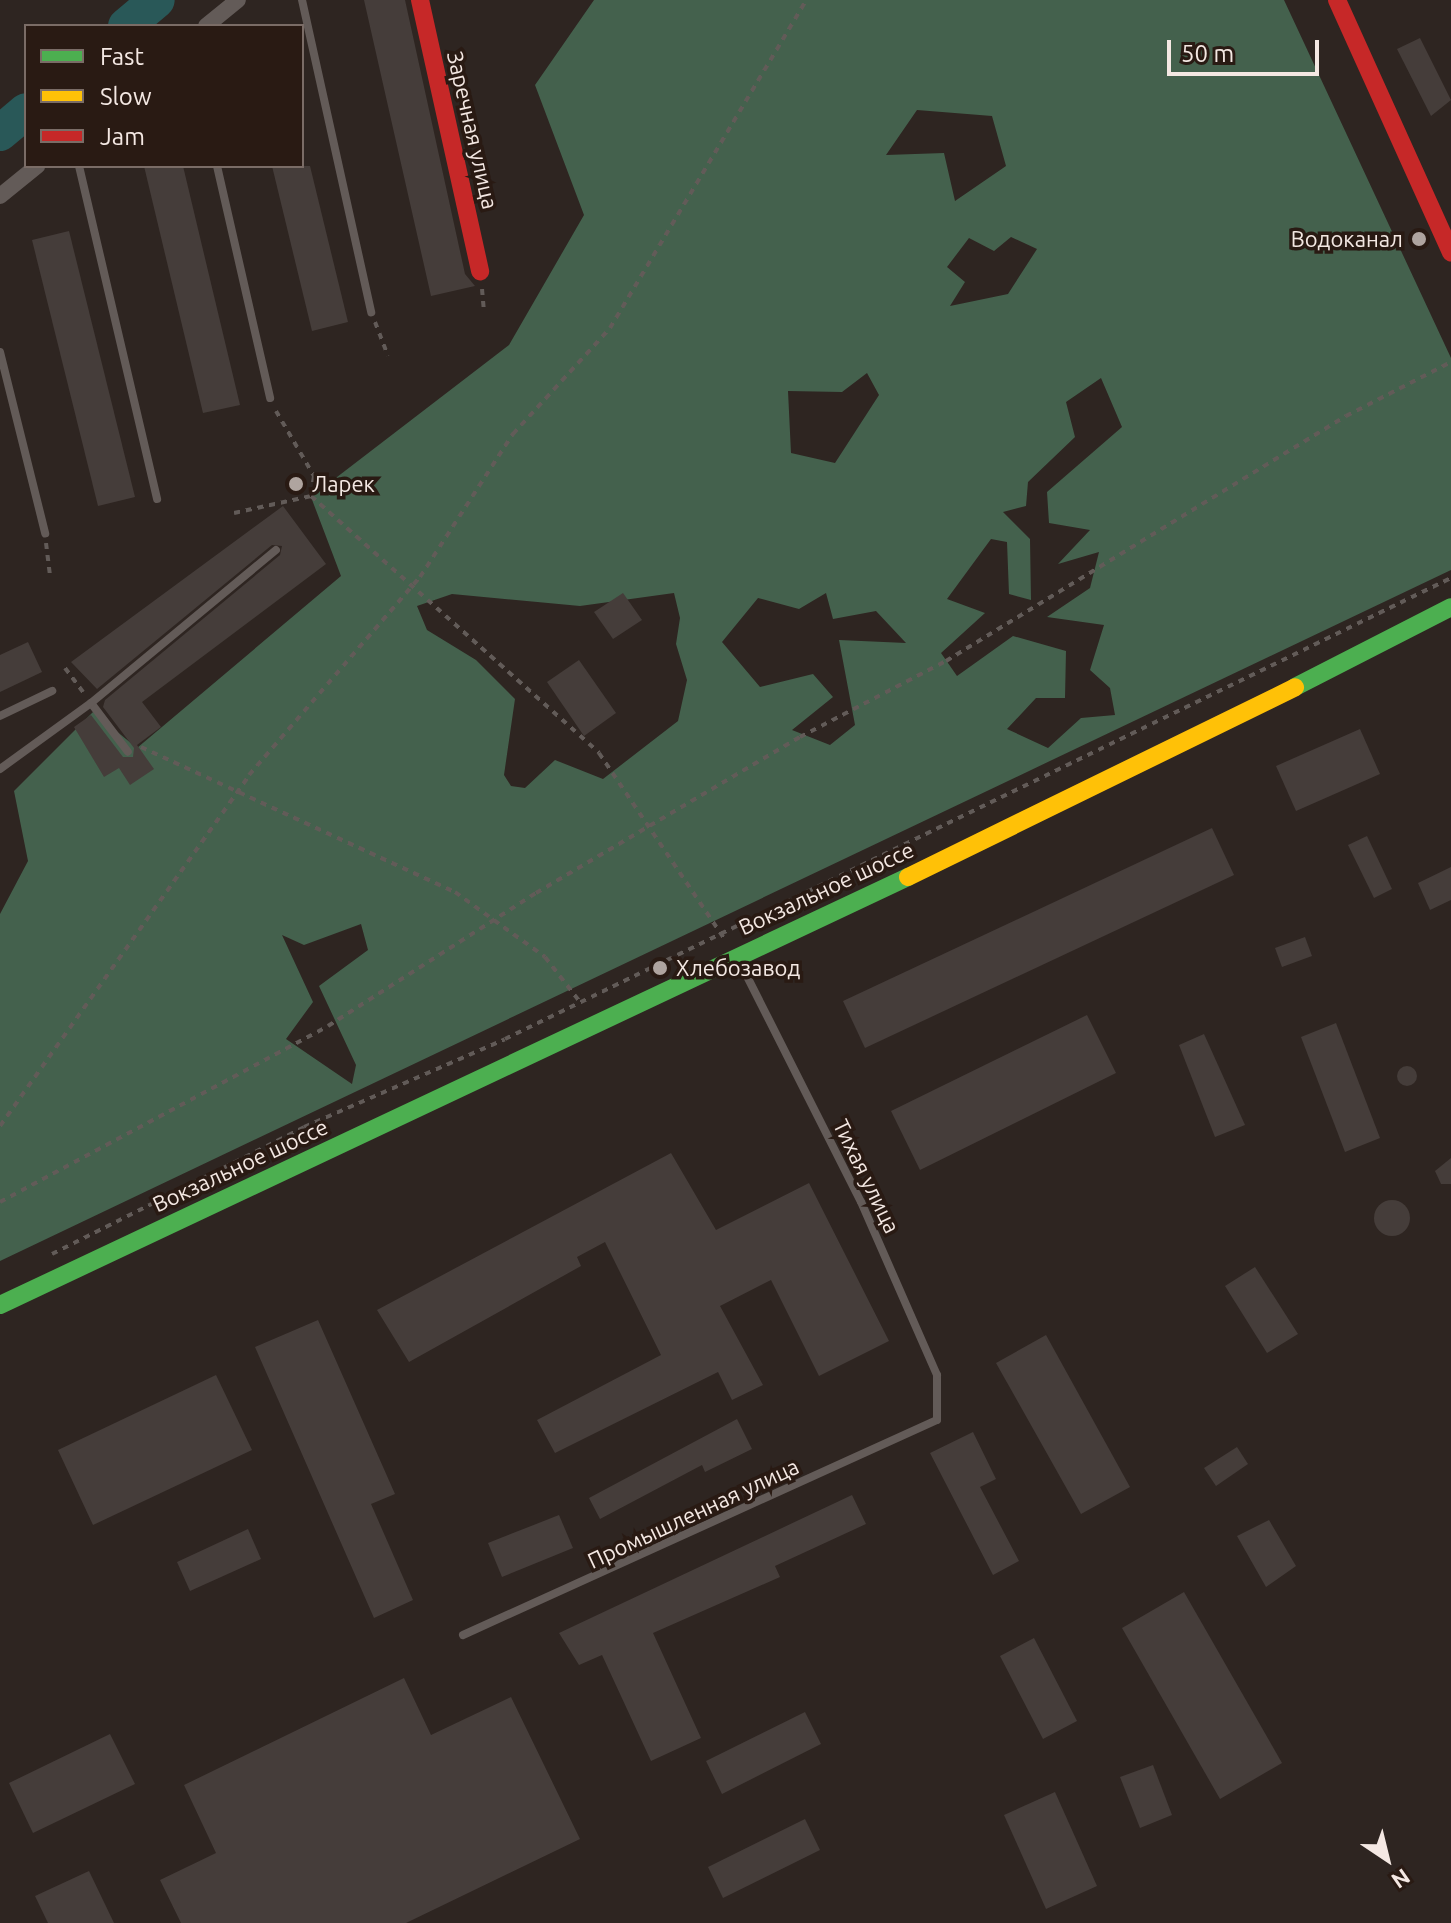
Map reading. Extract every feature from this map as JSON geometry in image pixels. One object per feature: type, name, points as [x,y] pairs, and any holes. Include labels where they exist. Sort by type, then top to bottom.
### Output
[{"type":"main road","name":"Заречная улица","points":[[420,0],[480,271]]},
{"type":"main road","points":[[1337,0],[1451,253]]},
{"type":"main road","name":"Вокзальное шоссе","points":[[0,1305],[1153,761],[1451,607]]},
{"type":"street","points":[[208,24],[238,0]]},
{"type":"street","points":[[0,196],[35,168]]},
{"type":"lane","points":[[302,0],[371,312]]},
{"type":"lane","points":[[79,168],[157,499]]},
{"type":"lane","points":[[217,168],[270,398]]},
{"type":"lane","points":[[0,352],[45,533]]},
{"type":"lane","points":[[0,769],[91,703],[276,550]]},
{"type":"lane","points":[[0,716],[52,691]]},
{"type":"lane","points":[[91,703],[128,752]]},
{"type":"lane","name":"Тихая улица","points":[[737,956],[861,1202],[937,1375],[937,1420]]},
{"type":"lane","name":"Промышленная улица","points":[[463,1635],[937,1420]]},
{"type":"path","points":[[0,1126],[237,791],[412,586],[513,434],[610,328],[806,0]]},
{"type":"path","points":[[371,312],[388,356]]},
{"type":"path","points":[[0,1202],[328,1026],[649,826],[946,661],[1346,416],[1451,362]]},
{"type":"path","points":[[270,398],[314,476],[311,496]]},
{"type":"path","points":[[311,496],[599,753],[737,956]]},
{"type":"path","points":[[234,513],[311,496]]},
{"type":"path","points":[[45,533],[50,578]]},
{"type":"path","points":[[41,1259],[304,1127],[580,1002],[1451,578]]},
{"type":"path","points":[[65,668],[91,703]]},
{"type":"path","points":[[128,752],[146,746],[455,892],[545,957],[580,1002]]},
{"type":"green space","points":[[594,0],[1284,0],[1451,358],[1451,570],[0,1261],[0,914],[28,861],[14,791],[93,712],[137,748],[341,576],[311,497],[509,345],[584,215],[535,85]],"holes":[[[917,110],[992,116],[1006,166],[955,201],[944,153],[886,155]],[[1011,237],[1037,249],[1008,294],[950,306],[965,282],[947,267],[969,238],[994,251]],[[867,373],[879,395],[835,463],[791,453],[788,391],[842,392]],[[1101,378],[1122,427],[1047,492],[1049,523],[1090,530],[1058,564],[1099,552],[1090,588],[1047,617],[1104,625],[1090,670],[1110,688],[1115,715],[1081,718],[1048,748],[1007,729],[1036,698],[1065,698],[1066,651],[1013,636],[957,676],[941,653],[985,613],[947,599],[991,539],[1007,542],[1009,594],[1031,600],[1030,539],[1003,512],[1026,506],[1028,482],[1075,437],[1066,402]],[[674,593],[680,618],[676,644],[687,680],[678,721],[603,779],[555,760],[525,788],[511,786],[504,775],[515,699],[476,660],[427,630],[417,606],[452,594],[580,606]],[[826,593],[833,619],[876,611],[906,643],[839,640],[855,725],[830,745],[792,730],[833,697],[813,674],[760,687],[722,642],[758,598],[799,609]],[[361,924],[368,950],[319,986],[356,1065],[352,1084],[286,1039],[313,1002],[282,935],[304,945]]]},
{"type":"building","points":[[364,0],[405,0],[465,274],[475,286],[431,296]]},
{"type":"building","points":[[1420,38],[1451,100],[1431,116],[1397,49]]},
{"type":"building","points":[[310,166],[348,322],[312,331],[272,168]]},
{"type":"building","points":[[144,168],[183,168],[240,405],[203,413]]},
{"type":"building","points":[[69,231],[135,497],[98,506],[32,240]]},
{"type":"building","points":[[283,506],[326,564],[142,702],[161,727],[137,745],[154,769],[130,785],[119,768],[104,777],[74,727],[91,715],[123,757],[133,757],[134,748],[103,707],[105,700],[280,555],[282,546],[272,545],[97,689],[71,662]]},
{"type":"building","points":[[623,593],[642,620],[613,639],[594,612]]},
{"type":"building","points":[[28,642],[42,672],[0,692],[0,655]]},
{"type":"building","points":[[579,660],[616,713],[584,736],[547,682]]},
{"type":"building","points":[[1360,729],[1380,774],[1296,811],[1276,766]]},
{"type":"building","points":[[1212,828],[1234,875],[865,1048],[843,1001]]},
{"type":"building","points":[[1367,836],[1392,889],[1374,898],[1348,845]]},
{"type":"building","points":[[1451,867],[1451,900],[1430,910],[1418,883]]},
{"type":"building","points":[[1305,937],[1312,956],[1282,967],[1275,948]]},
{"type":"building","points":[[1087,1015],[1116,1073],[920,1170],[891,1111]]},
{"type":"building","points":[[1336,1023],[1380,1138],[1345,1152],[1301,1037]]},
{"type":"building","points":[[1204,1034],[1245,1125],[1215,1137],[1179,1045]]},
{"type":"building","points":[[1407,1066],[1414,1069],[1417,1076],[1414,1083],[1407,1086],[1400,1083],[1397,1076],[1400,1069]]},
{"type":"building","points":[[671,1153],[716,1230],[809,1183],[889,1341],[819,1376],[771,1280],[720,1306],[763,1385],[732,1400],[718,1372],[555,1453],[537,1420],[661,1355],[605,1242],[577,1257],[581,1266],[409,1362],[377,1310]]},
{"type":"building","points":[[1451,1158],[1451,1184],[1441,1184],[1435,1171]]},
{"type":"building","points":[[1392,1200],[1405,1205],[1410,1218],[1405,1231],[1392,1236],[1379,1231],[1374,1218],[1379,1205]]},
{"type":"building","points":[[1255,1267],[1298,1334],[1267,1353],[1225,1286]]},
{"type":"building","points":[[318,1320],[395,1494],[371,1504],[413,1600],[374,1618],[255,1347]]},
{"type":"building","points":[[1046,1335],[1130,1487],[1081,1514],[996,1363]]},
{"type":"building","points":[[216,1375],[252,1450],[93,1525],[58,1450]]},
{"type":"building","points":[[737,1419],[752,1449],[705,1472],[702,1465],[600,1519],[589,1498]]},
{"type":"building","points":[[973,1432],[996,1479],[980,1487],[1019,1561],[993,1575],[930,1453]]},
{"type":"building","points":[[1237,1447],[1248,1464],[1216,1486],[1204,1468]]},
{"type":"building","points":[[852,1495],[866,1524],[775,1566],[780,1577],[653,1633],[701,1738],[651,1761],[602,1655],[579,1665],[559,1633]]},
{"type":"building","points":[[559,1515],[573,1548],[502,1577],[488,1543]]},
{"type":"building","points":[[1269,1520],[1296,1566],[1266,1587],[1237,1536]]},
{"type":"building","points":[[248,1529],[261,1559],[190,1591],[177,1562]]},
{"type":"building","points":[[1184,1592],[1282,1763],[1220,1799],[1122,1628]]},
{"type":"building","points":[[1034,1638],[1077,1721],[1043,1739],[1000,1656]]},
{"type":"building","points":[[404,1678],[431,1735],[511,1697],[580,1839],[406,1923],[181,1923],[160,1880],[216,1853],[184,1785]]},
{"type":"building","points":[[805,1712],[821,1744],[722,1794],[706,1761]]},
{"type":"building","points":[[110,1734],[135,1784],[33,1833],[9,1783]]},
{"type":"building","points":[[1153,1765],[1172,1815],[1140,1828],[1120,1777]]},
{"type":"building","points":[[1055,1792],[1097,1886],[1046,1909],[1004,1815]]},
{"type":"building","points":[[805,1819],[820,1850],[723,1898],[708,1867]]},
{"type":"building","points":[[89,1871],[114,1923],[48,1923],[35,1896]]},
{"type":"waterway","points":[[128,24],[157,0]]},
{"type":"waterway","points":[[0,133],[24,113]]},
{"type":"traffic: fast","points":[[1295,687],[1451,607]]},
{"type":"traffic: fast","points":[[0,1305],[908,877]]},
{"type":"traffic: slow","points":[[908,877],[1295,687]]},
{"type":"traffic: jam","points":[[420,0],[480,271]]},
{"type":"traffic: jam","points":[[1337,0],[1451,253]]},
{"type":"place","name":"Водоканал","points":[[1419,239]]},
{"type":"place","name":"Ларек","points":[[296,484]]},
{"type":"place","name":"Хлебозавод","points":[[660,968]]}]
